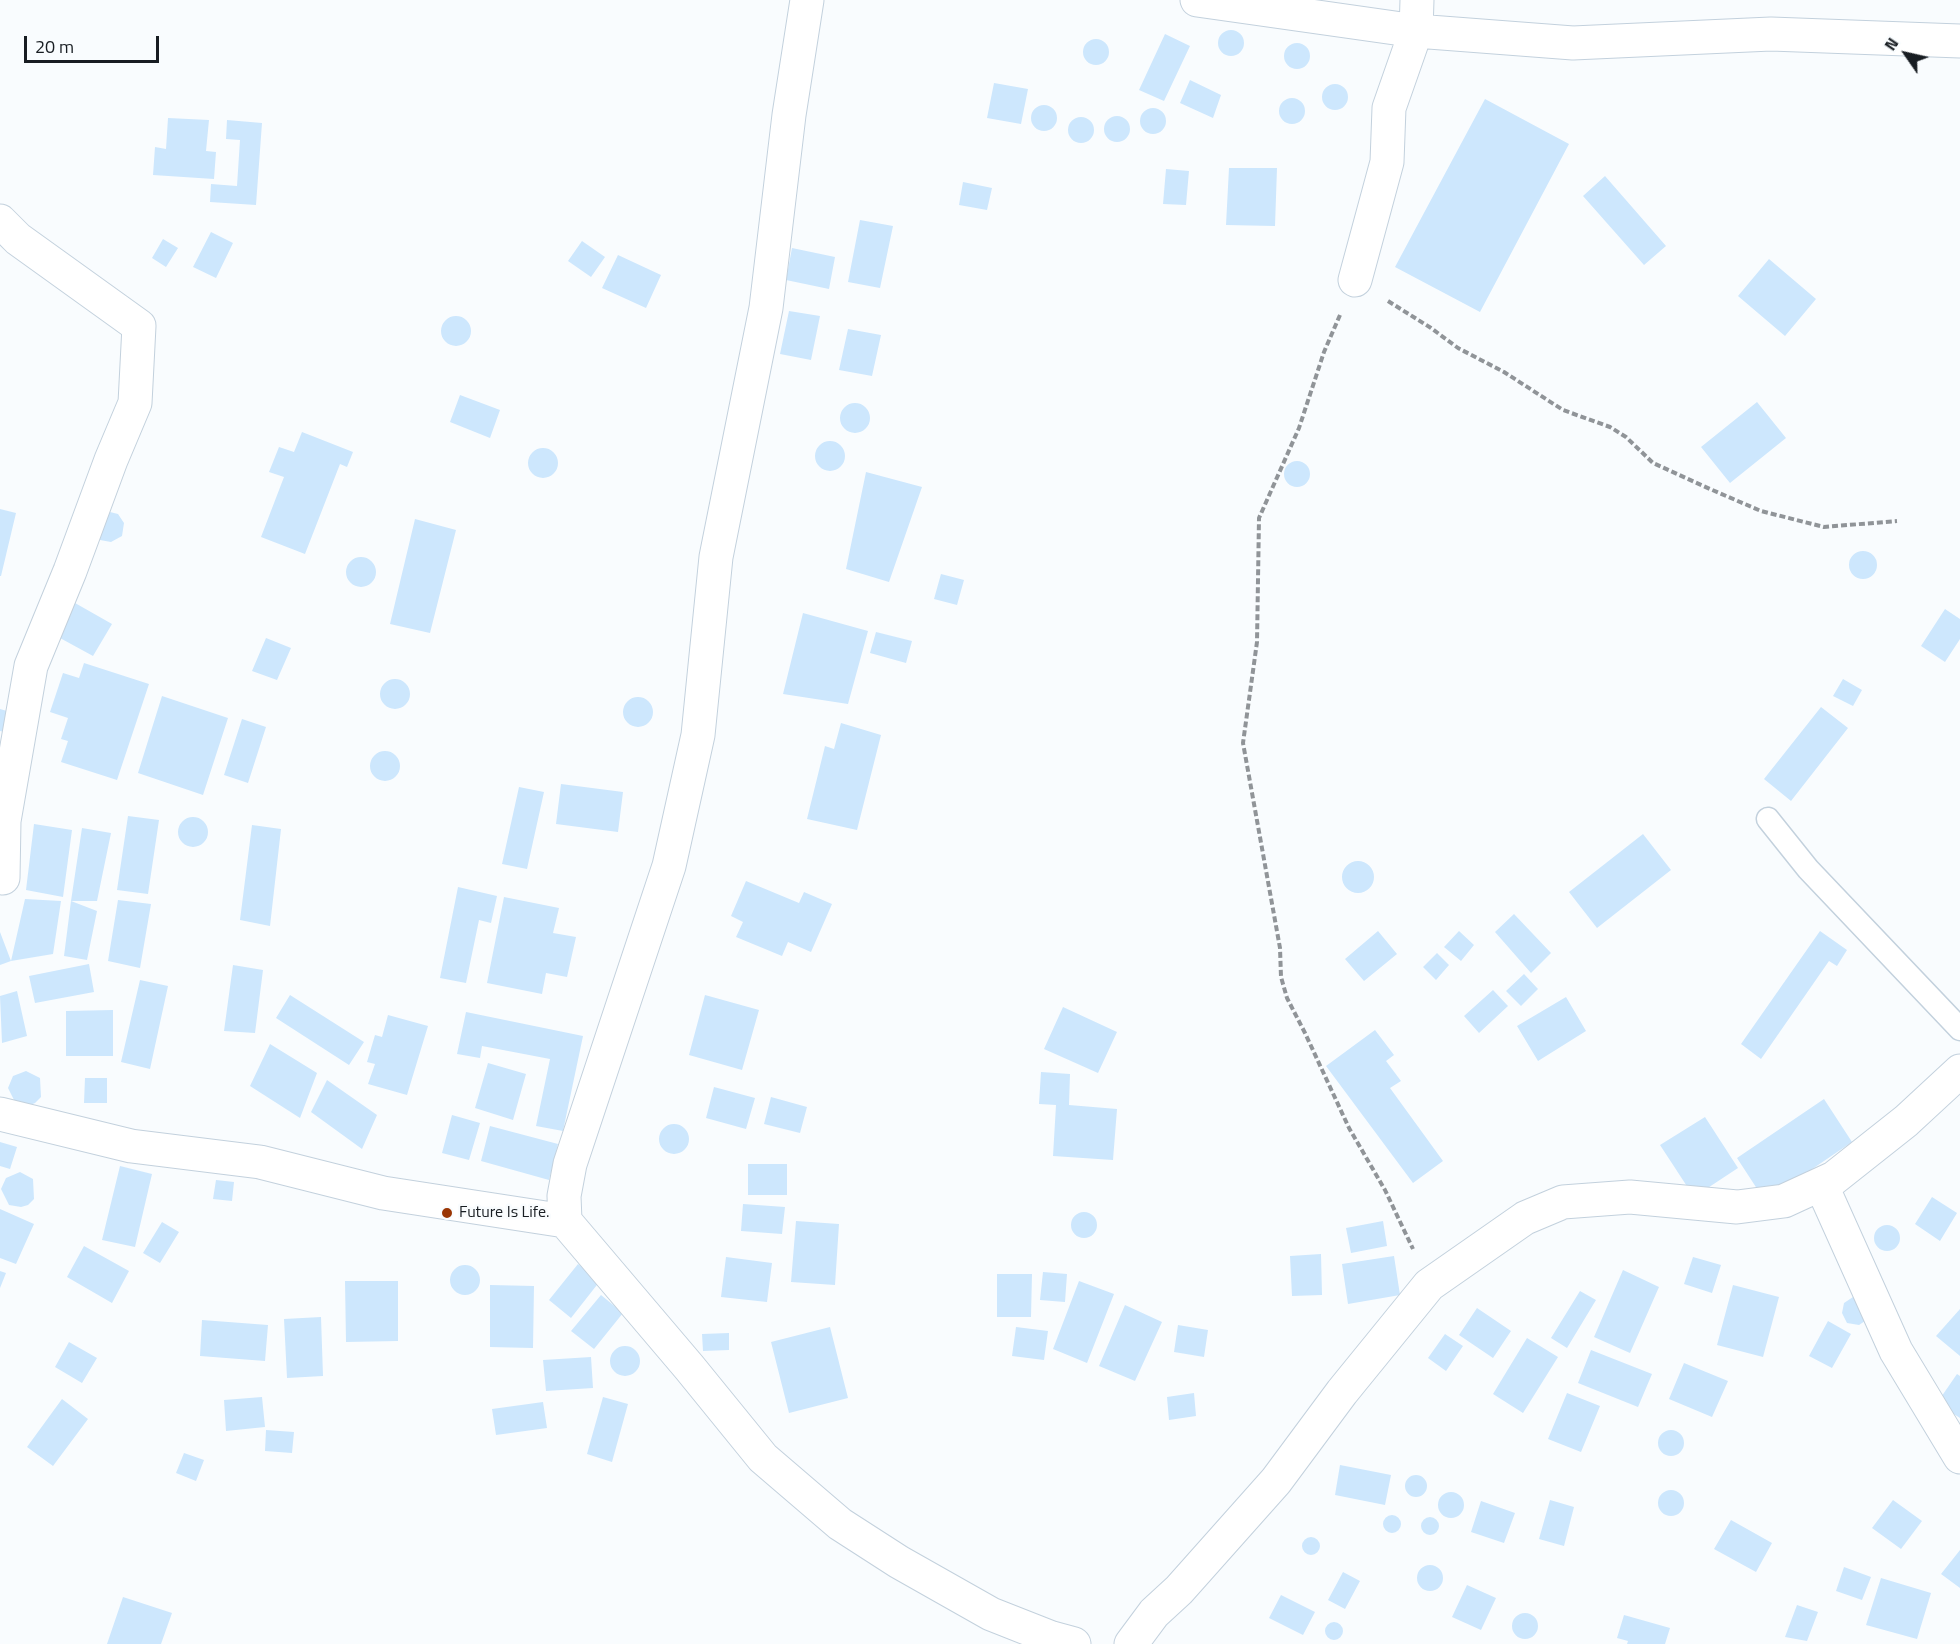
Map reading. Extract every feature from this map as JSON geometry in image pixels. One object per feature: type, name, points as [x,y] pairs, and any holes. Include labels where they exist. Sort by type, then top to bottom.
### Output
[{"type":"street","points":[[807,0],[789,115],[766,308],[716,556],[698,735],[669,866],[570,1164],[564,1196],[565,1221],[763,1458],[840,1524],[899,1562],[992,1614],[1052,1638],[1074,1644]]},
{"type":"street","points":[[1197,0],[1417,15],[1573,43],[1772,34],[1960,42]]},
{"type":"street","points":[[1355,280],[1387,162],[1389,108],[1417,15]]},
{"type":"street","points":[[0,221],[18,239],[139,326],[135,403],[32,666],[4,821],[3,878]]},
{"type":"street","points":[[1131,1644],[1154,1613],[1179,1590],[1276,1481],[1342,1392],[1430,1285],[1526,1218],[1563,1202],[1630,1197],[1737,1207],[1784,1201],[1834,1178],[1906,1121],[1960,1071]]},
{"type":"street","points":[[0,1114],[132,1146],[260,1162],[383,1194],[565,1221]]},
{"type":"street","points":[[1821,1184],[1896,1351],[1960,1457]]},
{"type":"lane","points":[[1768,819],[1808,869],[1960,1029]]},
{"type":"path","points":[[1430,1285],[1385,1190],[1349,1128],[1287,998],[1281,977],[1280,948],[1243,743],[1257,642],[1259,518],[1299,428],[1324,352],[1355,280],[1431,328],[1458,348],[1504,372],[1563,410],[1610,427],[1626,437],[1653,463],[1761,512],[1824,527],[1897,521]]},
{"type":"building","points":[[1231,30],[1240,34],[1244,43],[1240,52],[1231,56],[1222,52],[1218,43],[1222,34]]},
{"type":"building","points":[[1165,34],[1190,46],[1164,101],[1139,90]]},
{"type":"building","points":[[1096,39],[1105,43],[1109,52],[1105,61],[1096,65],[1087,61],[1083,52],[1087,43]]},
{"type":"building","points":[[1297,43],[1306,47],[1310,56],[1306,65],[1297,69],[1288,65],[1284,56],[1288,47]]},
{"type":"building","points":[[1190,80],[1221,95],[1213,118],[1180,103]]},
{"type":"building","points":[[994,83],[1028,89],[1021,124],[987,118]]},
{"type":"building","points":[[1335,84],[1344,88],[1348,97],[1344,106],[1335,110],[1326,106],[1322,97],[1326,88]]},
{"type":"building","points":[[1292,98],[1301,102],[1305,111],[1301,120],[1292,124],[1283,120],[1279,111],[1283,102]]},
{"type":"building","points":[[1485,99],[1569,144],[1480,312],[1395,267]]},
{"type":"building","points":[[1044,105],[1053,109],[1057,118],[1053,127],[1044,131],[1035,127],[1031,118],[1035,109]]},
{"type":"building","points":[[1153,108],[1162,112],[1166,121],[1162,130],[1153,134],[1144,130],[1140,121],[1144,112]]},
{"type":"building","points":[[1117,116],[1126,120],[1130,129],[1126,138],[1117,142],[1108,138],[1104,129],[1108,120]]},
{"type":"building","points":[[1081,117],[1090,121],[1094,130],[1090,139],[1081,143],[1072,139],[1068,130],[1072,121]]},
{"type":"building","points":[[168,118],[209,120],[206,151],[216,152],[214,179],[153,175],[155,147],[166,149]]},
{"type":"building","points":[[227,120],[262,123],[256,205],[210,202],[211,184],[237,186],[240,140],[226,139]]},
{"type":"building","points":[[1229,168],[1277,168],[1275,226],[1226,225]]},
{"type":"building","points":[[1166,169],[1189,171],[1186,205],[1163,204]]},
{"type":"building","points":[[1605,176],[1666,246],[1644,265],[1583,196]]},
{"type":"building","points":[[963,182],[992,188],[987,210],[959,205]]},
{"type":"building","points":[[860,220],[893,226],[880,288],[848,282]]},
{"type":"building","points":[[211,232],[233,243],[216,278],[193,267]]},
{"type":"building","points":[[163,239],[178,248],[166,267],[152,258]]},
{"type":"building","points":[[582,241],[605,257],[591,277],[568,261]]},
{"type":"building","points":[[792,248],[835,257],[829,289],[786,280]]},
{"type":"building","points":[[618,255],[661,275],[646,308],[602,288]]},
{"type":"building","points":[[1769,259],[1816,299],[1785,336],[1738,296]]},
{"type":"building","points":[[789,311],[820,316],[811,360],[780,354]]},
{"type":"building","points":[[456,316],[467,320],[471,331],[467,342],[456,346],[445,342],[441,331],[445,320]]},
{"type":"building","points":[[848,329],[881,335],[872,376],[839,370]]},
{"type":"building","points":[[460,395],[500,410],[490,438],[450,422]]},
{"type":"building","points":[[1757,402],[1786,438],[1730,483],[1701,447]]},
{"type":"building","points":[[855,403],[861,404],[869,412],[869,424],[861,432],[855,433],[849,432],[841,424],[840,418],[841,412],[849,404]]},
{"type":"building","points":[[302,432],[353,452],[347,467],[340,464],[305,554],[261,537],[284,477],[269,472],[279,447],[294,452]]},
{"type":"building","points":[[830,441],[841,445],[845,456],[841,467],[830,471],[819,467],[815,456],[819,445]]},
{"type":"building","points":[[543,448],[549,449],[557,457],[557,469],[549,477],[543,478],[537,477],[529,469],[528,463],[529,457],[537,449]]},
{"type":"building","points":[[1297,461],[1306,465],[1310,474],[1306,483],[1297,487],[1288,483],[1284,474],[1288,465]]},
{"type":"building","points":[[866,472],[922,487],[889,582],[846,569]]},
{"type":"building","points":[[0,509],[16,513],[1,576],[0,576]]},
{"type":"building","points":[[106,511],[118,514],[124,523],[122,536],[111,542],[100,540],[93,530]]},
{"type":"building","points":[[415,519],[456,530],[430,633],[390,624]]},
{"type":"building","points":[[1863,551],[1873,555],[1877,565],[1873,575],[1863,579],[1853,575],[1849,565],[1853,555]]},
{"type":"building","points":[[361,557],[372,561],[376,572],[372,583],[361,587],[350,583],[346,572],[350,561]]},
{"type":"building","points":[[941,574],[964,580],[957,605],[934,599]]},
{"type":"building","points":[[68,599],[112,624],[93,656],[49,632]]},
{"type":"building","points":[[1945,609],[1960,619],[1960,639],[1945,662],[1921,646]]},
{"type":"building","points":[[803,613],[868,631],[848,704],[783,694]]},
{"type":"building","points":[[876,632],[912,641],[906,663],[870,653]]},
{"type":"building","points":[[266,638],[291,648],[277,680],[252,671]]},
{"type":"building","points":[[84,663],[149,684],[117,780],[61,762],[68,741],[61,739],[68,718],[50,712],[63,673],[79,678]]},
{"type":"building","points":[[395,679],[406,683],[410,694],[406,705],[395,709],[384,705],[380,694],[384,683]]},
{"type":"building","points":[[1843,679],[1862,690],[1853,706],[1833,696]]},
{"type":"building","points":[[162,696],[228,718],[203,795],[138,773]]},
{"type":"building","points":[[638,697],[649,701],[653,712],[649,723],[638,727],[627,723],[623,712],[627,701]]},
{"type":"building","points":[[1821,707],[1848,728],[1791,801],[1764,779]]},
{"type":"building","points":[[0,709],[14,713],[9,733],[0,731]]},
{"type":"building","points":[[242,719],[266,727],[248,783],[224,775]]},
{"type":"building","points":[[841,723],[881,735],[857,830],[807,819],[825,746],[834,749]]},
{"type":"building","points":[[385,751],[396,755],[400,766],[396,777],[385,781],[374,777],[370,766],[374,755]]},
{"type":"building","points":[[561,784],[623,792],[618,832],[556,824]]},
{"type":"building","points":[[519,787],[544,792],[527,869],[502,864]]},
{"type":"building","points":[[128,816],[159,820],[148,894],[117,890]]},
{"type":"building","points":[[193,817],[199,818],[207,826],[207,838],[199,846],[193,847],[187,846],[179,838],[178,832],[179,826],[187,818]]},
{"type":"building","points":[[34,824],[72,830],[63,897],[26,890]]},
{"type":"building","points":[[252,825],[281,829],[270,926],[240,920]]},
{"type":"building","points":[[82,828],[111,833],[97,901],[71,901]]},
{"type":"building","points":[[1643,834],[1671,870],[1597,928],[1569,892]]},
{"type":"building","points":[[1358,861],[1369,866],[1374,877],[1369,888],[1358,893],[1347,888],[1342,877],[1347,866]]},
{"type":"building","points":[[746,881],[799,903],[804,892],[832,904],[811,952],[788,942],[782,956],[736,937],[743,922],[731,916]]},
{"type":"building","points":[[458,887],[497,896],[491,923],[479,920],[466,983],[440,978]]},
{"type":"building","points":[[504,897],[559,908],[553,933],[576,937],[567,977],[546,973],[542,994],[487,983]]},
{"type":"building","points":[[25,899],[61,901],[53,954],[11,961]]},
{"type":"building","points":[[118,900],[151,904],[140,968],[108,961]]},
{"type":"building","points":[[71,901],[97,911],[87,960],[64,956]]},
{"type":"building","points":[[1514,914],[1551,953],[1531,973],[1495,932]]},
{"type":"building","points":[[1378,931],[1397,954],[1364,981],[1345,959]]},
{"type":"building","points":[[1459,931],[1474,945],[1461,961],[1444,947]]},
{"type":"building","points":[[1820,931],[1847,950],[1837,966],[1829,961],[1761,1059],[1741,1044]]},
{"type":"building","points":[[0,932],[11,961],[0,965]]},
{"type":"building","points":[[1437,953],[1449,965],[1436,980],[1423,967]]},
{"type":"building","points":[[89,964],[94,992],[35,1003],[29,976]]},
{"type":"building","points":[[233,965],[263,970],[255,1033],[224,1031]]},
{"type":"building","points":[[1524,974],[1538,989],[1521,1006],[1506,991]]},
{"type":"building","points":[[140,980],[168,986],[150,1069],[121,1062]]},
{"type":"building","points":[[1493,990],[1508,1006],[1479,1033],[1464,1016]]},
{"type":"building","points":[[17,991],[27,1036],[2,1043],[0,996]]},
{"type":"building","points":[[290,995],[364,1042],[349,1065],[276,1018]]},
{"type":"building","points":[[705,995],[759,1010],[742,1070],[689,1055]]},
{"type":"building","points":[[1566,997],[1586,1031],[1538,1061],[1517,1026]]},
{"type":"building","points":[[1063,1007],[1117,1032],[1098,1073],[1044,1049]]},
{"type":"building","points":[[113,1010],[113,1056],[66,1056],[66,1011]]},
{"type":"building","points":[[466,1012],[583,1036],[563,1131],[536,1126],[550,1059],[482,1046],[480,1058],[457,1054]]},
{"type":"building","points":[[388,1015],[428,1026],[407,1095],[368,1084],[375,1064],[367,1062],[375,1035],[382,1037]]},
{"type":"building","points":[[1375,1030],[1394,1055],[1386,1061],[1401,1081],[1390,1088],[1443,1161],[1413,1183],[1326,1066]]},
{"type":"building","points":[[270,1044],[317,1073],[300,1118],[250,1086]]},
{"type":"building","points":[[488,1063],[526,1074],[513,1120],[475,1108]]},
{"type":"building","points":[[26,1071],[40,1078],[41,1097],[28,1106],[16,1104],[8,1088],[13,1076]]},
{"type":"building","points":[[1041,1072],[1070,1074],[1069,1105],[1117,1109],[1113,1160],[1053,1156],[1056,1105],[1039,1104]]},
{"type":"building","points":[[85,1078],[107,1078],[107,1103],[84,1103]]},
{"type":"building","points":[[327,1080],[377,1115],[362,1149],[311,1112]]},
{"type":"building","points":[[714,1087],[755,1098],[746,1129],[706,1118]]},
{"type":"building","points":[[771,1097],[807,1107],[800,1133],[764,1124]]},
{"type":"building","points":[[1824,1099],[1852,1142],[1765,1201],[1737,1158]]},
{"type":"building","points":[[452,1115],[480,1123],[469,1160],[442,1153]]},
{"type":"building","points":[[1705,1117],[1738,1168],[1694,1197],[1660,1145]]},
{"type":"building","points":[[674,1124],[685,1128],[689,1139],[685,1150],[674,1154],[663,1150],[659,1139],[663,1128]]},
{"type":"building","points":[[490,1126],[558,1144],[549,1180],[481,1161]]},
{"type":"building","points":[[0,1142],[17,1147],[10,1169],[0,1166]]},
{"type":"building","points":[[748,1164],[787,1164],[787,1195],[748,1195]]},
{"type":"building","points":[[120,1166],[152,1174],[135,1247],[102,1240]]},
{"type":"building","points":[[20,1172],[33,1179],[34,1199],[28,1205],[21,1207],[9,1205],[1,1189],[6,1178]]},
{"type":"building","points":[[216,1180],[234,1182],[232,1201],[213,1199]]},
{"type":"building","points":[[1932,1197],[1957,1213],[1940,1241],[1915,1224]]},
{"type":"building","points":[[743,1204],[785,1207],[782,1234],[741,1231]]},
{"type":"building","points":[[0,1209],[34,1224],[16,1264],[0,1258]]},
{"type":"building","points":[[1084,1212],[1093,1216],[1097,1225],[1093,1234],[1084,1238],[1075,1234],[1071,1225],[1075,1216]]},
{"type":"building","points":[[796,1221],[839,1224],[835,1285],[791,1282]]},
{"type":"building","points":[[1383,1221],[1387,1246],[1351,1253],[1346,1228]]},
{"type":"building","points":[[162,1222],[179,1232],[160,1263],[143,1253]]},
{"type":"building","points":[[1887,1225],[1896,1229],[1900,1238],[1896,1247],[1887,1251],[1878,1247],[1874,1238],[1878,1229]]},
{"type":"building","points":[[84,1246],[129,1271],[112,1303],[67,1277]]},
{"type":"building","points":[[1321,1254],[1322,1295],[1292,1296],[1290,1256]]},
{"type":"building","points":[[1394,1256],[1400,1295],[1348,1304],[1342,1264]]},
{"type":"building","points":[[726,1257],[772,1263],[767,1302],[721,1297]]},
{"type":"building","points":[[1693,1257],[1721,1265],[1712,1293],[1684,1284]]},
{"type":"building","points":[[578,1264],[600,1281],[571,1318],[549,1300]]},
{"type":"building","points":[[465,1265],[476,1269],[480,1280],[476,1291],[465,1295],[454,1291],[450,1280],[454,1269]]},
{"type":"building","points":[[1623,1270],[1659,1287],[1630,1353],[1594,1337]]},
{"type":"building","points":[[0,1271],[6,1273],[0,1288]]},
{"type":"building","points":[[1043,1272],[1067,1274],[1065,1302],[1040,1300]]},
{"type":"building","points":[[997,1274],[1032,1274],[1031,1317],[997,1317]]},
{"type":"building","points":[[345,1281],[398,1281],[398,1341],[346,1342]]},
{"type":"building","points":[[1079,1281],[1114,1294],[1087,1363],[1053,1349]]},
{"type":"building","points":[[490,1285],[534,1286],[533,1348],[490,1347]]},
{"type":"building","points":[[1733,1285],[1779,1297],[1763,1357],[1717,1345]]},
{"type":"building","points":[[1580,1291],[1596,1300],[1567,1348],[1551,1338]]},
{"type":"building","points":[[601,1295],[623,1313],[594,1349],[571,1331]]},
{"type":"building","points":[[1853,1297],[1864,1298],[1868,1319],[1859,1325],[1847,1323],[1842,1313],[1844,1303]]},
{"type":"building","points":[[1125,1305],[1162,1322],[1135,1381],[1099,1366]]},
{"type":"building","points":[[1477,1308],[1511,1331],[1493,1358],[1459,1335]]},
{"type":"building","points":[[1960,1309],[1960,1356],[1936,1336]]},
{"type":"building","points":[[321,1317],[323,1376],[287,1378],[284,1319]]},
{"type":"building","points":[[202,1320],[268,1325],[265,1361],[200,1356]]},
{"type":"building","points":[[1828,1321],[1851,1334],[1832,1368],[1809,1356]]},
{"type":"building","points":[[1178,1325],[1208,1330],[1204,1357],[1174,1352]]},
{"type":"building","points":[[830,1327],[848,1398],[789,1413],[771,1342]]},
{"type":"building","points":[[1016,1327],[1048,1331],[1044,1360],[1012,1356]]},
{"type":"building","points":[[729,1333],[729,1350],[703,1351],[702,1334]]},
{"type":"building","points":[[1445,1334],[1463,1346],[1446,1371],[1428,1358]]},
{"type":"building","points":[[1527,1338],[1558,1357],[1523,1413],[1493,1394]]},
{"type":"building","points":[[69,1342],[97,1358],[82,1383],[55,1367]]},
{"type":"building","points":[[625,1346],[636,1350],[640,1361],[636,1372],[625,1376],[614,1372],[610,1361],[614,1350]]},
{"type":"building","points":[[1591,1350],[1652,1374],[1638,1407],[1578,1383]]},
{"type":"building","points":[[591,1357],[593,1388],[546,1391],[543,1360]]},
{"type":"building","points":[[1684,1363],[1728,1381],[1712,1417],[1669,1399]]},
{"type":"building","points":[[1957,1374],[1960,1376],[1960,1418],[1937,1403]]},
{"type":"building","points":[[1194,1393],[1196,1416],[1169,1420],[1167,1397]]},
{"type":"building","points":[[1567,1393],[1600,1406],[1581,1452],[1548,1439]]},
{"type":"building","points":[[262,1397],[265,1427],[226,1431],[224,1400]]},
{"type":"building","points":[[603,1397],[628,1404],[612,1462],[587,1454]]},
{"type":"building","points":[[62,1399],[88,1419],[53,1466],[27,1447]]},
{"type":"building","points":[[543,1402],[547,1428],[496,1435],[492,1409]]},
{"type":"building","points":[[266,1430],[294,1432],[292,1453],[265,1451]]},
{"type":"building","points":[[1671,1430],[1680,1434],[1684,1443],[1680,1452],[1671,1456],[1662,1452],[1658,1443],[1662,1434]]},
{"type":"building","points":[[184,1453],[204,1460],[196,1481],[176,1473]]},
{"type":"building","points":[[1340,1465],[1391,1475],[1385,1505],[1335,1495]]},
{"type":"building","points":[[1416,1475],[1424,1478],[1427,1486],[1424,1494],[1416,1497],[1408,1494],[1405,1486],[1408,1478]]},
{"type":"building","points":[[1671,1490],[1680,1494],[1684,1503],[1680,1512],[1671,1516],[1662,1512],[1658,1503],[1662,1494]]},
{"type":"building","points":[[1451,1492],[1461,1495],[1464,1505],[1461,1515],[1451,1518],[1441,1515],[1438,1505],[1441,1495]]},
{"type":"building","points":[[1550,1500],[1574,1507],[1564,1546],[1539,1539]]},
{"type":"building","points":[[1893,1500],[1922,1521],[1901,1549],[1872,1528]]},
{"type":"building","points":[[1481,1501],[1515,1513],[1504,1543],[1471,1532]]},
{"type":"building","points":[[1392,1515],[1398,1518],[1401,1524],[1398,1530],[1392,1533],[1386,1530],[1383,1524],[1386,1518]]},
{"type":"building","points":[[1426,1517],[1434,1517],[1439,1522],[1437,1533],[1426,1535],[1421,1530],[1421,1522]]},
{"type":"building","points":[[1731,1520],[1772,1543],[1756,1572],[1714,1549]]},
{"type":"building","points":[[1307,1537],[1315,1537],[1320,1542],[1318,1553],[1307,1555],[1302,1550],[1302,1542]]},
{"type":"building","points":[[1960,1550],[1960,1588],[1941,1574]]},
{"type":"building","points":[[1430,1565],[1439,1569],[1443,1578],[1439,1587],[1430,1591],[1421,1587],[1417,1578],[1421,1569]]},
{"type":"building","points":[[1844,1567],[1871,1577],[1862,1600],[1836,1591]]},
{"type":"building","points":[[1343,1572],[1360,1581],[1345,1609],[1328,1600]]},
{"type":"building","points":[[1881,1578],[1931,1593],[1917,1639],[1866,1625]]},
{"type":"building","points":[[1467,1585],[1496,1598],[1481,1630],[1452,1617]]},
{"type":"building","points":[[1281,1595],[1315,1612],[1303,1635],[1269,1618]]},
{"type":"building","points":[[123,1597],[172,1613],[161,1644],[107,1644]]},
{"type":"building","points":[[1797,1605],[1818,1612],[1807,1641],[1785,1637]]},
{"type":"building","points":[[1525,1613],[1534,1617],[1538,1626],[1534,1635],[1525,1639],[1516,1635],[1512,1626],[1516,1617]]},
{"type":"building","points":[[1624,1615],[1670,1628],[1665,1644],[1627,1644],[1628,1641],[1617,1638]]},
{"type":"building","points":[[1330,1622],[1338,1622],[1343,1627],[1341,1638],[1330,1640],[1325,1635],[1325,1627]]},
{"type":"place","name":"Future Is Life.","points":[[447,1213]]}]
